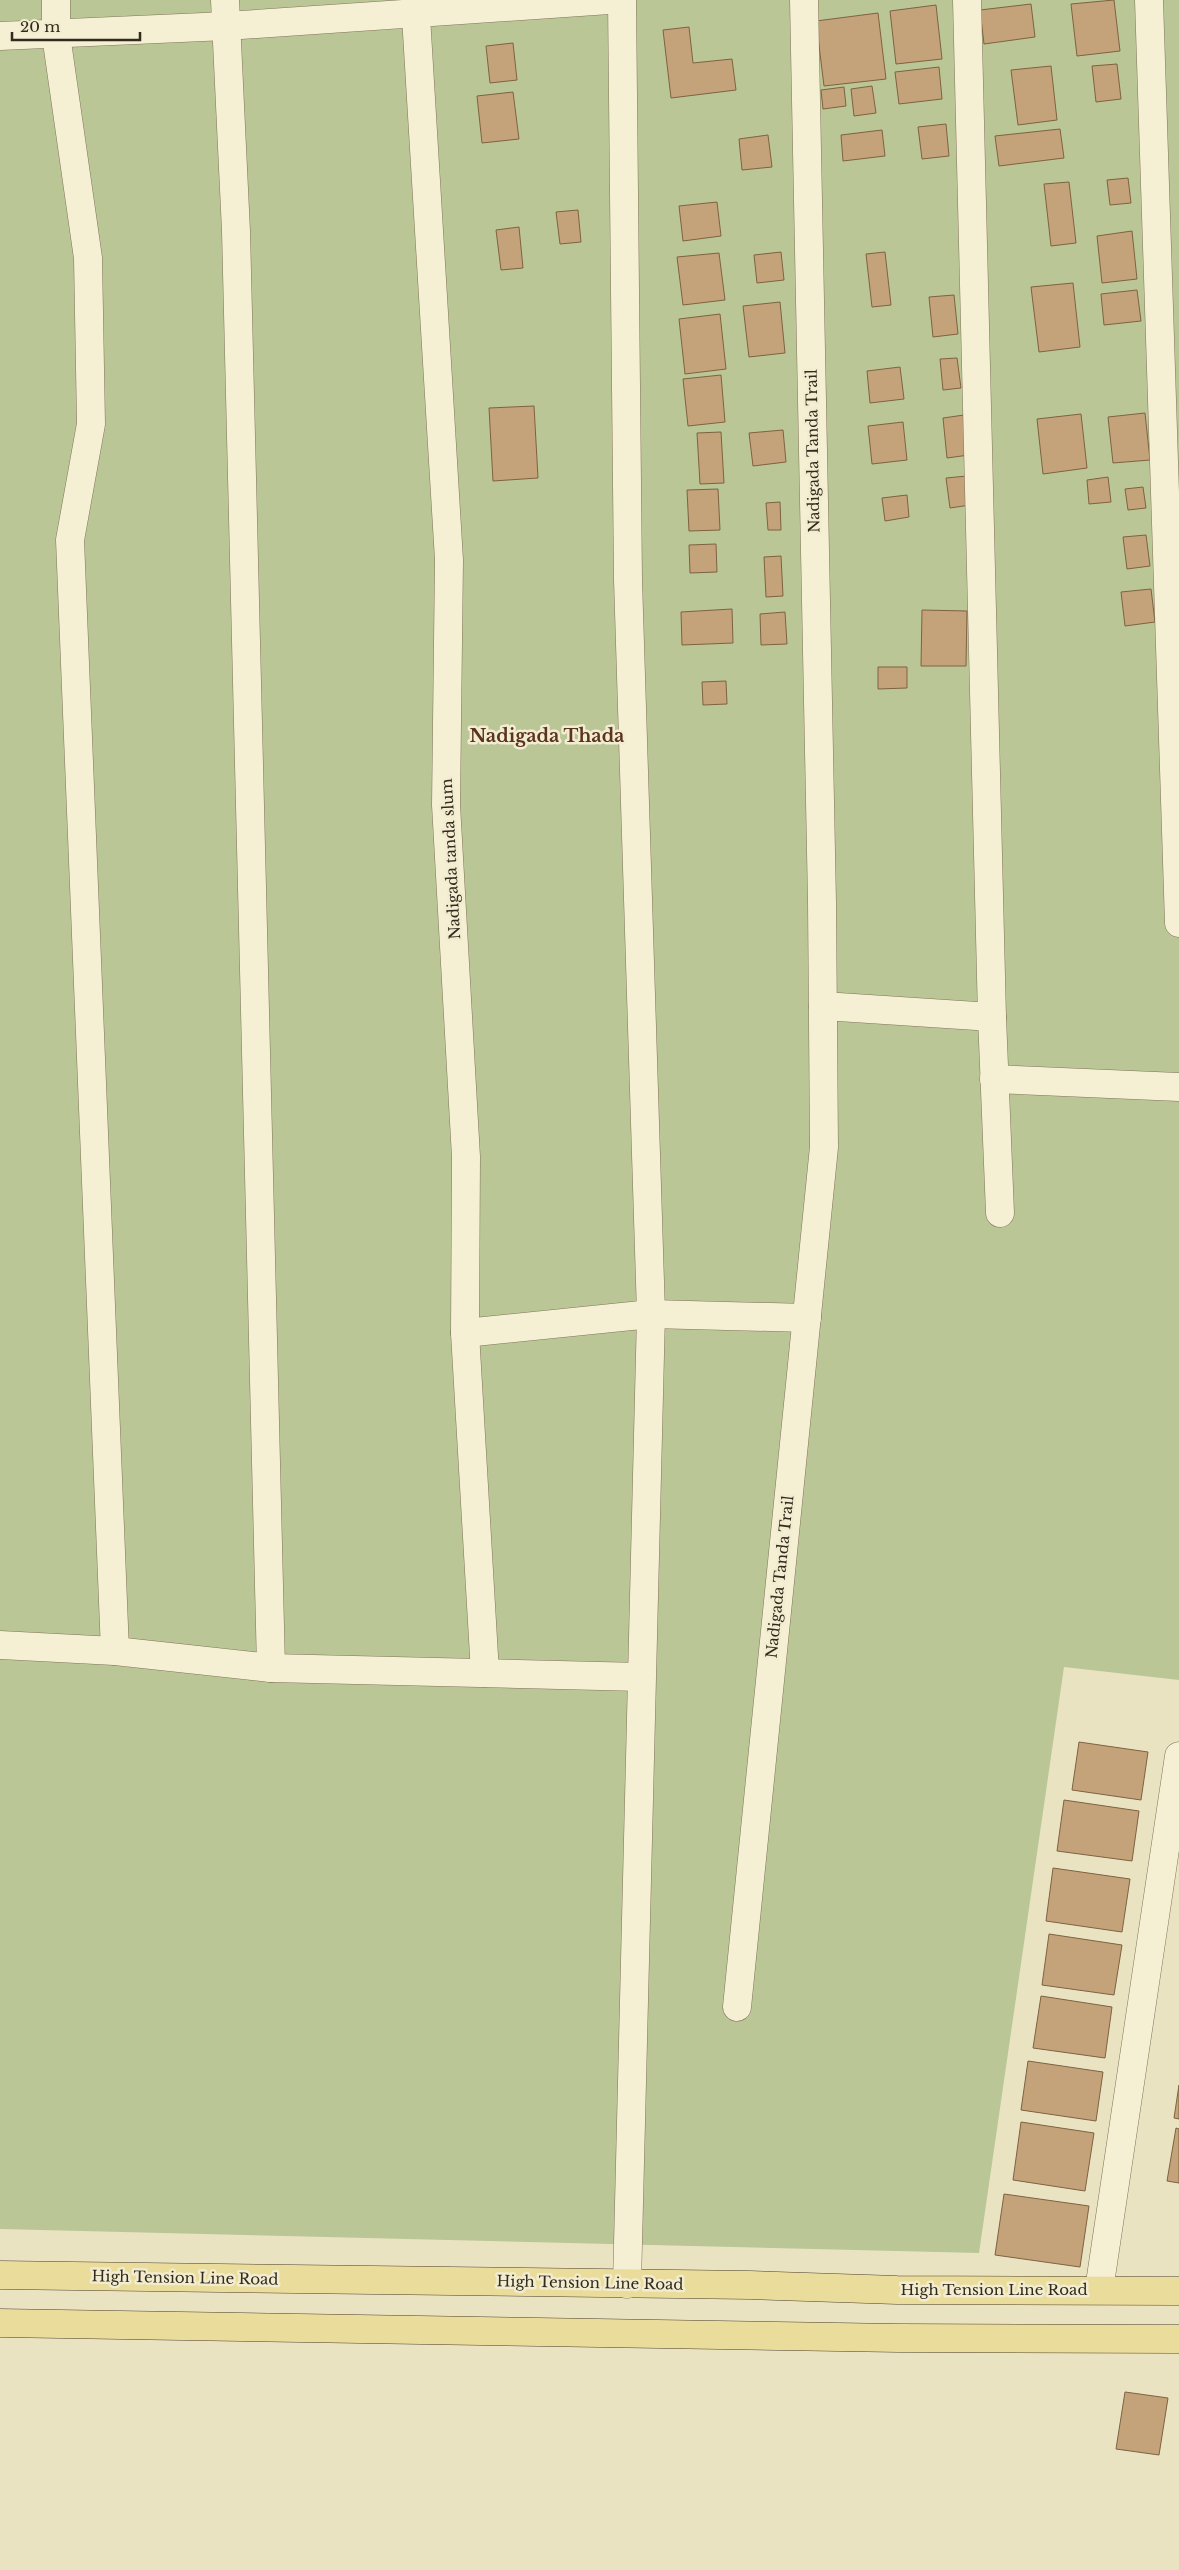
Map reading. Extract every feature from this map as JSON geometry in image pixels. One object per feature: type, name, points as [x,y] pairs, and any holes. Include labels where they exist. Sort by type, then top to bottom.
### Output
[{"type":"main road","name":"High Tension Line Road","points":[[0,2275],[897,2290],[1179,2291]]},
{"type":"main road","points":[[0,2323],[898,2338],[1179,2339]]},
{"type":"street","points":[[56,0],[56,35],[88,258],[91,424],[70,540],[116,1650]]},
{"type":"street","points":[[0,36],[56,35],[226,13],[609,0]]},
{"type":"street","points":[[622,0],[628,580],[651,1314],[627,2284]]},
{"type":"street","name":"Nadigada Tanda Trail","points":[[737,2007],[824,1147],[822,902],[804,0]]},
{"type":"street","points":[[967,0],[992,1017],[1000,1213]]},
{"type":"street","points":[[1149,0],[1179,922]]},
{"type":"street","name":"Nadigada tanda slum","points":[[416,6],[449,560],[446,805],[466,1158],[465,1333],[485,1673]]},
{"type":"street","points":[[226,13],[236,231],[271,1668]]},
{"type":"street","points":[[823,1006],[992,1017]]},
{"type":"street","points":[[994,1079],[1179,1087]]},
{"type":"street","points":[[465,1333],[651,1314],[807,1318]]},
{"type":"street","points":[[0,1646],[116,1650],[271,1668],[641,1677]]},
{"type":"street","points":[[1099,2290],[1179,1756]]},
{"type":"green space","points":[[0,0],[1179,0],[1179,1680],[1064,1667],[979,2253],[0,2229]]},
{"type":"building","points":[[1114,0],[1120,51],[1077,56],[1071,4]]},
{"type":"building","points":[[1031,4],[1035,37],[984,44],[980,10]]},
{"type":"building","points":[[936,5],[942,59],[896,64],[890,11]]},
{"type":"building","points":[[878,13],[886,79],[824,86],[816,21]]},
{"type":"building","points":[[689,27],[693,63],[732,59],[736,90],[671,98],[663,30]]},
{"type":"building","points":[[513,43],[517,80],[490,83],[486,46]]},
{"type":"building","points":[[1117,64],[1121,99],[1096,102],[1092,66]]},
{"type":"building","points":[[1051,66],[1057,120],[1018,125],[1011,70]]},
{"type":"building","points":[[939,67],[942,99],[899,104],[895,72]]},
{"type":"building","points":[[872,86],[876,113],[854,116],[851,89]]},
{"type":"building","points":[[844,87],[846,106],[823,109],[821,90]]},
{"type":"building","points":[[513,92],[519,139],[482,143],[477,96]]},
{"type":"building","points":[[946,124],[949,156],[922,159],[918,127]]},
{"type":"building","points":[[1060,129],[1064,158],[999,166],[995,136]]},
{"type":"building","points":[[882,130],[885,156],[843,161],[841,135]]},
{"type":"building","points":[[768,135],[772,167],[742,170],[739,139]]},
{"type":"building","points":[[1128,178],[1131,203],[1110,205],[1107,180]]},
{"type":"building","points":[[1069,182],[1076,243],[1051,246],[1044,184]]},
{"type":"building","points":[[717,202],[721,236],[683,241],[679,206]]},
{"type":"building","points":[[578,210],[581,242],[560,244],[556,212]]},
{"type":"building","points":[[519,227],[523,268],[501,270],[496,230]]},
{"type":"building","points":[[1132,231],[1137,279],[1102,283],[1097,236]]},
{"type":"building","points":[[781,252],[784,280],[757,283],[754,255]]},
{"type":"building","points":[[885,252],[891,305],[872,307],[866,254]]},
{"type":"building","points":[[719,253],[725,300],[683,305],[677,257]]},
{"type":"building","points":[[1073,283],[1080,347],[1039,352],[1031,287]]},
{"type":"building","points":[[1137,290],[1141,321],[1104,325],[1101,294]]},
{"type":"building","points":[[954,295],[958,334],[933,337],[929,297]]},
{"type":"building","points":[[780,302],[785,353],[749,357],[743,306]]},
{"type":"building","points":[[720,314],[726,369],[685,374],[679,319]]},
{"type":"building","points":[[957,358],[961,388],[943,390],[940,359]]},
{"type":"building","points":[[900,367],[904,399],[870,403],[867,371]]},
{"type":"building","points":[[721,375],[725,422],[688,426],[683,379]]},
{"type":"building","points":[[534,406],[538,478],[493,481],[489,408]]},
{"type":"building","points":[[1145,413],[1150,460],[1113,463],[1108,417]]},
{"type":"building","points":[[1081,414],[1087,468],[1043,474],[1037,419]]},
{"type":"building","points":[[964,415],[969,455],[947,458],[943,418]]},
{"type":"building","points":[[903,422],[907,460],[872,464],[868,426]]},
{"type":"building","points":[[783,430],[786,462],[753,466],[749,433]]},
{"type":"building","points":[[721,432],[724,483],[700,484],[697,433]]},
{"type":"building","points":[[967,476],[970,505],[950,508],[946,478]]},
{"type":"building","points":[[1108,477],[1111,502],[1089,504],[1087,480]]},
{"type":"building","points":[[1143,487],[1146,508],[1128,510],[1125,489]]},
{"type":"building","points":[[718,489],[720,530],[689,531],[687,490]]},
{"type":"building","points":[[907,495],[909,517],[885,521],[882,498]]},
{"type":"building","points":[[780,502],[781,530],[768,530],[766,503]]},
{"type":"building","points":[[1146,535],[1150,566],[1127,569],[1123,537]]},
{"type":"building","points":[[716,544],[717,572],[690,573],[689,545]]},
{"type":"building","points":[[781,556],[783,596],[766,597],[764,557]]},
{"type":"building","points":[[1151,589],[1155,622],[1125,626],[1121,592]]},
{"type":"building","points":[[732,609],[733,643],[682,645],[681,612]]},
{"type":"building","points":[[922,610],[967,611],[966,666],[921,666]]},
{"type":"building","points":[[785,612],[787,644],[761,645],[760,614]]},
{"type":"building","points":[[878,667],[907,667],[907,688],[878,689]]},
{"type":"building","points":[[726,681],[727,704],[703,705],[702,682]]},
{"type":"building","points":[[1079,1742],[1148,1752],[1141,1800],[1072,1790]]},
{"type":"building","points":[[1064,1800],[1139,1811],[1132,1861],[1057,1851]]},
{"type":"building","points":[[1053,1868],[1130,1879],[1122,1932],[1046,1921]]},
{"type":"building","points":[[1049,1934],[1122,1945],[1114,1995],[1042,1985]]},
{"type":"building","points":[[1041,1996],[1112,2007],[1105,2058],[1033,2048]]},
{"type":"building","points":[[1028,2061],[1103,2072],[1096,2121],[1021,2110]]},
{"type":"building","points":[[1179,2085],[1179,2119],[1174,2118]]},
{"type":"building","points":[[1021,2122],[1094,2133],[1085,2191],[1013,2180]]},
{"type":"building","points":[[1176,2128],[1179,2129],[1179,2183],[1167,2181]]},
{"type":"building","points":[[1004,2194],[1089,2206],[1080,2267],[995,2255]]},
{"type":"building","points":[[1125,2392],[1168,2398],[1159,2455],[1116,2449]]},
{"type":"district","name":"Nadigada Thada","points":[[547,736]]}]
